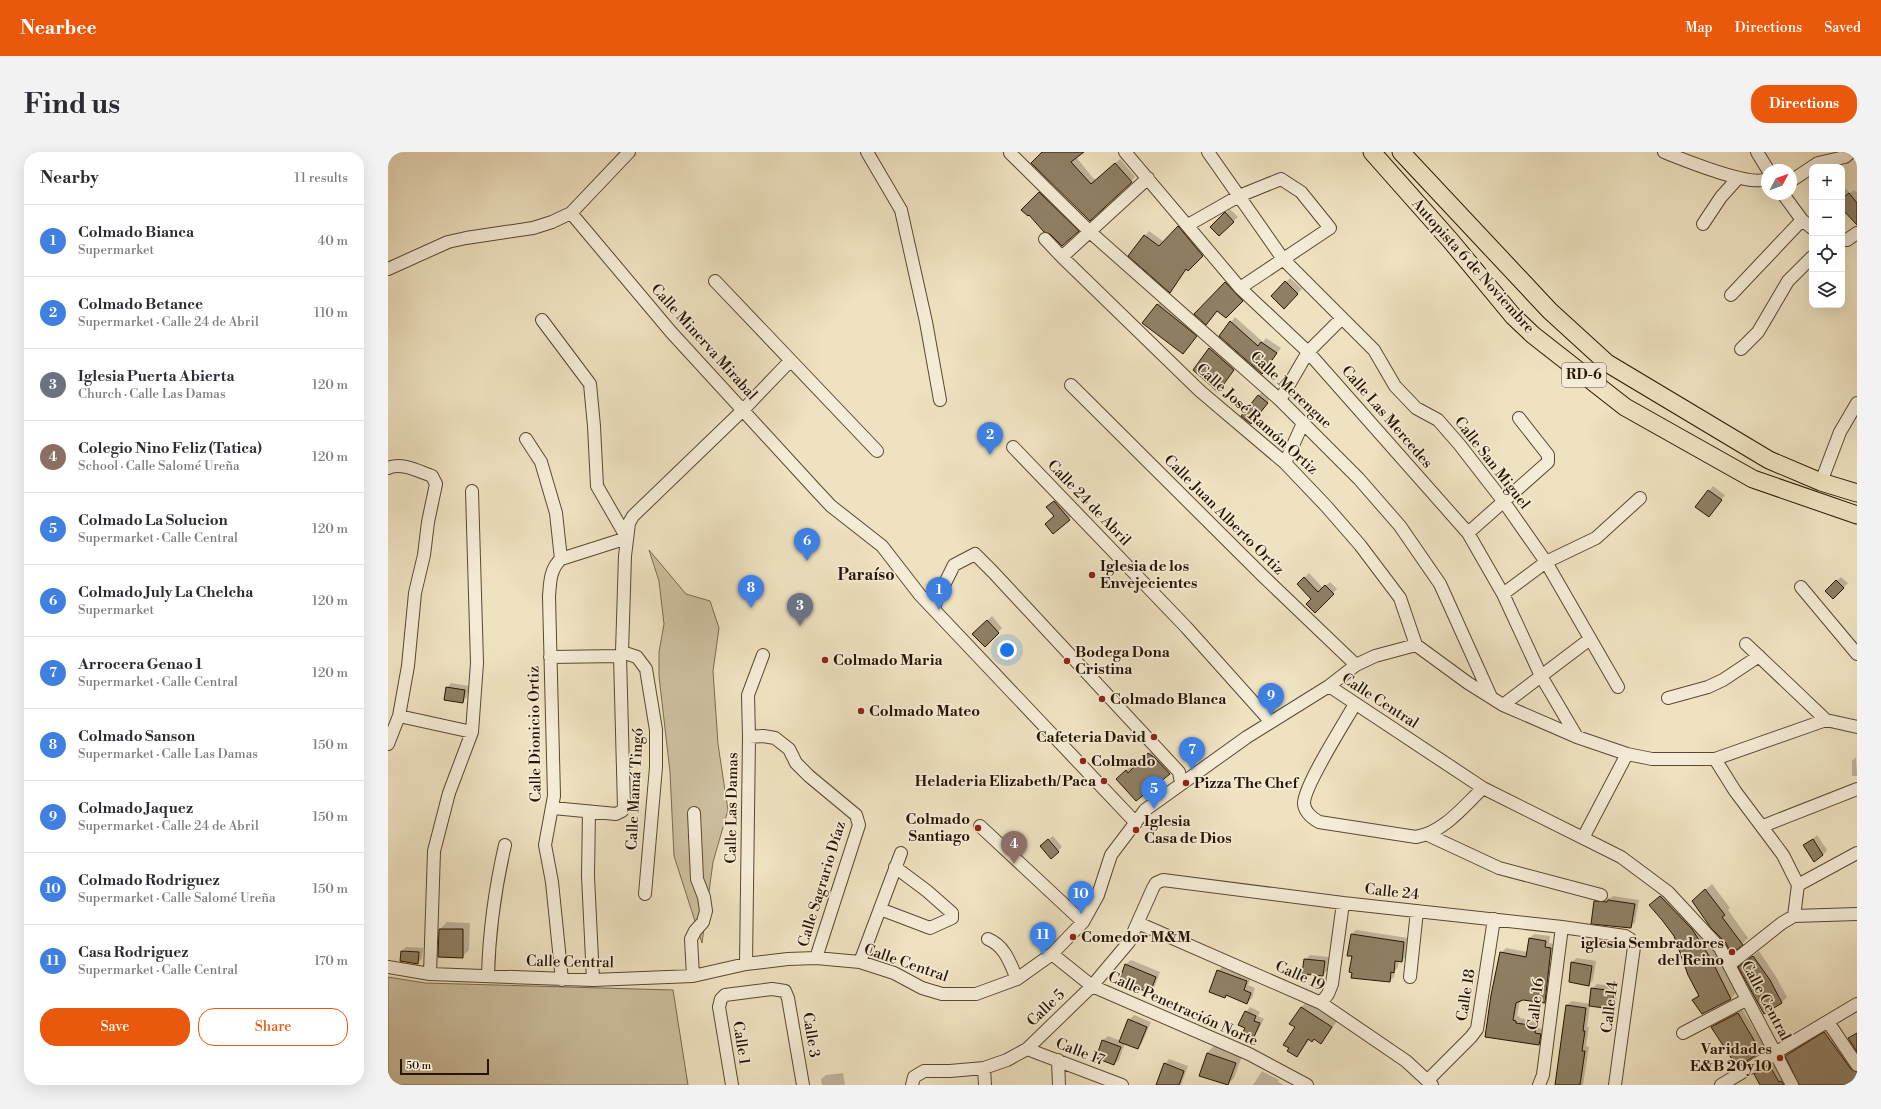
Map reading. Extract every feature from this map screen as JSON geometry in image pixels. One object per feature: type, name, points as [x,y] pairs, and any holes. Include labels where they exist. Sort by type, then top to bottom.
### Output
[{"type":"highway","name":"Autopista 6 de Noviembre","points":[[1372,152],[1450,240],[1513,316],[1533,335],[1625,407],[1753,479],[1857,515]]},
{"type":"highway","name":"Autopista 6 de Noviembre","points":[[1401,152],[1550,311],[1607,363],[1769,460],[1821,482],[1857,493]]},
{"type":"street","points":[[388,269],[448,242],[533,228],[552,222],[571,213],[629,152]]},
{"type":"street","points":[[867,152],[902,210],[926,322],[940,400]]},
{"type":"street","name":"Calle Las Mercedes","points":[[1125,152],[1240,288],[1308,352],[1468,533],[1502,594],[1541,676],[1577,737]]},
{"type":"street","name":"Calle San Miguel","points":[[1208,152],[1283,259],[1374,350],[1395,386],[1416,408],[1438,420],[1459,444],[1504,502],[1546,562],[1618,688]]},
{"type":"street","points":[[1664,152],[1738,178],[1761,182]]},
{"type":"street","points":[[1757,152],[1764,164]]},
{"type":"street","points":[[1797,177],[1818,163],[1845,157],[1851,152]]},
{"type":"street","name":"Calle Merengue","points":[[1010,153],[1090,232],[1280,400],[1359,479],[1400,526],[1440,584],[1491,697]]},
{"type":"street","points":[[1062,258],[1148,178]]},
{"type":"street","points":[[1703,224],[1720,197],[1738,178]]},
{"type":"street","points":[[1188,225],[1239,196],[1282,179],[1301,192],[1330,228],[1240,288]]},
{"type":"street","points":[[1787,200],[1802,220],[1809,226]]},
{"type":"street","name":"Calle Minerva Mirabal","points":[[571,213],[672,332],[816,490],[832,506],[882,546],[920,595],[1136,823]]},
{"type":"street","points":[[1731,295],[1802,220]]},
{"type":"street","points":[[1845,240],[1857,233]]},
{"type":"street","name":"Calle José Ramón Ortiz","points":[[1045,239],[1062,258],[1200,391],[1285,463],[1360,545],[1400,598],[1416,645]]},
{"type":"street","points":[[1741,349],[1758,332],[1788,281],[1809,260]]},
{"type":"street","points":[[715,281],[877,451]]},
{"type":"street","points":[[1280,400],[1308,352],[1342,318]]},
{"type":"street","points":[[542,320],[590,384],[598,486],[627,538]]},
{"type":"street","points":[[553,808],[616,814],[622,811],[624,807],[621,654],[625,556],[629,523],[633,516],[743,410],[790,361]]},
{"type":"street","name":"Calle Juan Alberto Ortiz","points":[[1071,385],[1263,576],[1356,666]]},
{"type":"street","points":[[1821,482],[1840,432],[1857,403]]},
{"type":"street","points":[[1468,533],[1548,462],[1548,455],[1518,418]]},
{"type":"street","points":[[1285,463],[1303,423]]},
{"type":"street","points":[[526,439],[541,462],[556,513],[561,559],[627,538]]},
{"type":"street","name":"Calle 24 de Abril","points":[[1013,447],[1186,627],[1271,722]]},
{"type":"street","points":[[388,468],[394,466],[406,467],[432,476],[436,484],[428,522],[424,555],[415,594],[408,666],[399,716],[388,744]]},
{"type":"street","points":[[430,974],[434,851],[449,793],[472,732],[477,663],[472,491]]},
{"type":"street","points":[[1502,594],[1546,562],[1596,538],[1640,498]]},
{"type":"street","points":[[934,610],[936,601],[954,565],[975,554],[1179,772],[1181,783]]},
{"type":"street","name":"Calle Dionicio Ortiz","points":[[561,559],[555,564],[552,573],[549,597],[554,796],[545,845],[552,882],[562,980]]},
{"type":"street","points":[[1802,587],[1857,654]]},
{"type":"street","points":[[1503,705],[1590,639]]},
{"type":"street","points":[[1746,644],[1826,720],[1857,727]]},
{"type":"street","points":[[1329,686],[1356,666],[1375,656],[1416,645],[1503,705],[1577,737],[1627,754],[1652,759],[1715,759],[1826,720]]},
{"type":"street","name":"Calle Mamá Tingó","points":[[550,657],[621,654],[637,657],[646,669],[656,730],[656,767],[645,894]]},
{"type":"street","name":"Calle Las Damas","points":[[746,964],[750,738],[748,695],[763,655]]},
{"type":"street","points":[[1668,698],[1708,687],[1723,680],[1759,656]]},
{"type":"street","name":"Calle Central","points":[[388,967],[430,974],[593,980],[693,976],[746,964],[788,958],[816,958],[860,962],[894,973],[922,988],[942,994],[976,994],[1017,979],[1052,954],[1083,922],[1098,895],[1111,855],[1145,810],[1181,783],[1271,722],[1329,686],[1483,788],[1621,857],[1668,892],[1720,948],[1792,1085]]},
{"type":"street","points":[[1355,704],[1311,781],[1304,802],[1306,811],[1311,817],[1319,822],[1416,837],[1428,835],[1448,822],[1483,788]]},
{"type":"street","points":[[399,716],[472,732]]},
{"type":"street","name":"Calle Sagrario Díaz","points":[[750,738],[763,736],[775,738],[789,749],[796,763],[808,776],[856,815],[859,825],[816,958]]},
{"type":"street","points":[[1583,838],[1627,754]]},
{"type":"street","points":[[1715,759],[1735,792],[1763,826],[1783,855],[1798,885],[1794,916]]},
{"type":"street","points":[[1763,826],[1857,789]]},
{"type":"street","points":[[589,812],[588,876],[593,980]]},
{"type":"street","points":[[693,976],[691,939],[695,931],[703,922],[706,911],[704,896],[697,879],[694,813]]},
{"type":"street","points":[[980,826],[1083,922]]},
{"type":"street","points":[[1428,835],[1499,868],[1601,895]]},
{"type":"street","points":[[488,976],[488,949],[492,912],[505,845]]},
{"type":"street","points":[[860,962],[901,853]]},
{"type":"street","points":[[1798,885],[1857,853]]},
{"type":"street","points":[[880,909],[930,928],[952,918],[952,914],[927,891],[895,867]]},
{"type":"street","name":"Calle 24","points":[[1156,884],[1163,880],[1174,880],[1343,903],[1494,919],[1625,936]]},
{"type":"street","name":"Calle 5","points":[[912,1085],[914,1077],[924,1071],[950,1071],[984,1068],[1007,1060],[1027,1049],[1092,986],[1129,942],[1156,884]]},
{"type":"street","points":[[1321,1002],[1328,994],[1332,984],[1343,903]]},
{"type":"street","points":[[1410,978],[1417,911]]},
{"type":"street","points":[[1729,965],[1782,922],[1794,916],[1857,914]]},
{"type":"street","name":"Calle 18","points":[[1430,1082],[1472,1037],[1477,1029],[1494,919]]},
{"type":"street","name":"Calle 19","points":[[1138,923],[1321,1002],[1406,1061],[1430,1082]]},
{"type":"street","name":"Calle 16","points":[[1539,1085],[1543,1075],[1562,927]]},
{"type":"street","name":"Calle 14","points":[[1615,1085],[1634,947],[1630,939],[1625,936]]},
{"type":"street","points":[[988,939],[996,942],[1002,948],[1017,979]]},
{"type":"street","name":"Calle Penetración Norte","points":[[1052,954],[1092,986],[1249,1054],[1307,1085]]},
{"type":"street","name":"Calle 1","points":[[732,1085],[720,1007],[721,999],[725,995],[772,989],[785,990]]},
{"type":"street","name":"Calle 3","points":[[785,990],[790,1005],[803,1085]]},
{"type":"street","points":[[1684,1033],[1746,1000]]},
{"type":"street","points":[[1720,1085],[1775,1054],[1857,1004]]},
{"type":"street","points":[[1828,1022],[1857,1064]]},
{"type":"street","name":"Calle 17","points":[[1027,1049],[1122,1085]]},
{"type":"street","points":[[1058,1060],[1059,1085]]},
{"type":"street","points":[[984,1068],[985,1085]]},
{"type":"shaded area","points":[[649,550],[686,594],[710,601],[719,628],[713,671],[718,744],[728,810],[713,862],[702,943],[674,856],[670,772],[659,676],[659,652],[664,624],[659,581]]},
{"type":"shaded area","points":[[388,977],[425,983],[673,990],[688,1085],[388,1085]]},
{"type":"building","points":[[1042,152],[1084,152],[1071,162],[1091,184],[1115,163],[1132,182],[1090,221],[1031,163]]},
{"type":"building","points":[[1039,192],[1079,231],[1062,246],[1050,234],[1044,232],[1029,215],[1028,216],[1021,210]]},
{"type":"building","points":[[1849,193],[1857,203],[1857,225],[1845,212],[1845,196]]},
{"type":"building","points":[[1225,212],[1234,222],[1219,236],[1210,227]]},
{"type":"building","points":[[1178,226],[1203,256],[1188,271],[1186,269],[1170,293],[1128,256],[1144,235],[1159,246]]},
{"type":"building","points":[[1285,281],[1298,294],[1284,309],[1271,296]]},
{"type":"building","points":[[1225,282],[1243,301],[1226,318],[1217,311],[1206,325],[1194,314]]},
{"type":"building","points":[[1157,304],[1197,336],[1183,354],[1142,323]]},
{"type":"building","points":[[1230,321],[1258,346],[1261,342],[1277,353],[1262,374],[1219,336]]},
{"type":"building","points":[[1209,348],[1234,370],[1218,392],[1193,370]]},
{"type":"building","points":[[1258,395],[1268,403],[1251,424],[1241,416]]},
{"type":"building","points":[[1708,490],[1722,500],[1709,517],[1695,507]]},
{"type":"building","points":[[1054,501],[1070,520],[1053,534],[1045,524],[1054,516],[1046,507]]},
{"type":"building","points":[[1304,577],[1318,592],[1325,585],[1334,594],[1315,613],[1306,604],[1311,599],[1297,584]]},
{"type":"building","points":[[1836,580],[1844,588],[1833,599],[1825,591]]},
{"type":"building","points":[[987,620],[999,633],[985,647],[972,634]]},
{"type":"building","points":[[446,687],[465,690],[463,703],[444,700]]},
{"type":"building","points":[[1148,753],[1155,758],[1170,774],[1136,801],[1116,779],[1126,770],[1128,773]]},
{"type":"building","points":[[1048,839],[1059,852],[1051,859],[1040,846]]},
{"type":"building","points":[[1813,839],[1823,855],[1814,862],[1803,845]]},
{"type":"building","points":[[1705,889],[1725,915],[1722,917],[1743,945],[1731,954],[1726,943],[1711,928],[1692,901]]},
{"type":"building","points":[[1660,896],[1692,929],[1711,959],[1731,999],[1702,1014],[1692,1000],[1699,996],[1688,975],[1674,936],[1649,905]]},
{"type":"building","points":[[1608,900],[1635,904],[1631,928],[1591,924],[1594,901],[1607,902]]},
{"type":"building","points":[[439,929],[463,929],[463,958],[438,957]]},
{"type":"building","points":[[1351,934],[1404,942],[1402,962],[1395,961],[1394,973],[1391,972],[1390,982],[1351,978],[1352,973],[1349,972],[1352,956],[1347,956]]},
{"type":"building","points":[[1529,938],[1546,941],[1545,947],[1551,948],[1545,1003],[1523,1000],[1516,1003],[1513,1020],[1516,1021],[1516,1023],[1536,1026],[1535,1033],[1541,1034],[1539,1045],[1485,1037],[1491,995],[1500,952],[1526,957]]},
{"type":"building","points":[[401,951],[419,952],[418,964],[400,961]]},
{"type":"building","points":[[1753,956],[1770,980],[1782,1003],[1764,1014],[1738,967]]},
{"type":"building","points":[[1304,959],[1325,961],[1323,976],[1302,974]]},
{"type":"building","points":[[1571,962],[1592,966],[1589,986],[1569,982]]},
{"type":"building","points":[[1125,964],[1156,977],[1150,993],[1119,981]]},
{"type":"building","points":[[1217,970],[1247,981],[1244,990],[1251,993],[1247,1004],[1226,995],[1225,998],[1209,992]]},
{"type":"building","points":[[1591,988],[1614,991],[1612,1009],[1589,1006]]},
{"type":"building","points":[[1566,1005],[1586,1008],[1582,1051],[1585,1051],[1580,1085],[1555,1085]]},
{"type":"building","points":[[1301,1007],[1332,1027],[1321,1044],[1314,1039],[1312,1042],[1308,1039],[1297,1057],[1287,1051],[1289,1048],[1283,1045],[1295,1027],[1289,1024]]},
{"type":"building","points":[[1245,1011],[1256,1016],[1254,1021],[1260,1023],[1254,1037],[1243,1032],[1245,1028],[1238,1025]]},
{"type":"building","points":[[1738,1013],[1761,1052],[1737,1067],[1711,1027]]},
{"type":"building","points":[[1128,1019],[1147,1027],[1138,1049],[1119,1042]]},
{"type":"building","points":[[1824,1032],[1851,1069],[1857,1072],[1857,1083],[1854,1085],[1799,1085],[1785,1056]]},
{"type":"building","points":[[1857,1033],[1857,1052],[1848,1038]]},
{"type":"building","points":[[1102,1040],[1121,1047],[1114,1065],[1096,1058]]},
{"type":"building","points":[[1207,1053],[1236,1063],[1228,1085],[1199,1076]]},
{"type":"building","points":[[1164,1063],[1184,1071],[1179,1085],[1156,1085]]},
{"type":"building","points":[[1769,1065],[1779,1082],[1781,1081],[1784,1085],[1760,1085],[1754,1074]]},
{"type":"place","name":"Colmado Betance","points":[[990,455]]},
{"type":"place","name":"Colmado July La Chelcha","points":[[807,561]]},
{"type":"place","name":"Iglesia de los Envejecientes","points":[[1092,575]]},
{"type":"place","name":"Colmado Sanson","points":[[751,608]]},
{"type":"place","name":"Colmado Bianca","points":[[939,610]]},
{"type":"place","name":"Iglesia Puerta Abierta","points":[[800,626]]},
{"type":"place","name":"Colmado Maria","points":[[825,660]]},
{"type":"place","name":"Bodega Dona Cristina","points":[[1067,661]]},
{"type":"place","name":"Colmado Blanca","points":[[1102,699]]},
{"type":"place","name":"Colmado Mateo","points":[[861,711]]},
{"type":"place","name":"Colmado Jaquez","points":[[1271,716]]},
{"type":"place","name":"Cafeteria David","points":[[1154,737]]},
{"type":"place","name":"Colmado","points":[[1083,761]]},
{"type":"place","name":"Arrocera Genao 1","points":[[1192,770]]},
{"type":"place","name":"Heladeria Elizabeth/ Paca","points":[[1104,781]]},
{"type":"place","name":"Pizza The Chef","points":[[1186,783]]},
{"type":"place","name":"Colmado La Solucion","points":[[1154,809]]},
{"type":"place","name":"Colmado Santiago","points":[[978,828]]},
{"type":"place","name":"Iglesia Casa de Dios","points":[[1136,830]]},
{"type":"place","name":"Colegio Nino Feliz (Tatica)","points":[[1014,864]]},
{"type":"place","name":"Colmado Rodriguez","points":[[1081,914]]},
{"type":"place","name":"Comedor M&M","points":[[1073,937]]},
{"type":"place","name":"iglesia Sembradores del Reino","points":[[1732,952]]},
{"type":"place","name":"Casa Rodriguez","points":[[1043,955]]},
{"type":"place","name":"Varidades E&B 20y10","points":[[1780,1058]]},
{"type":"district","name":"Paraíso","points":[[866,575]]}]
